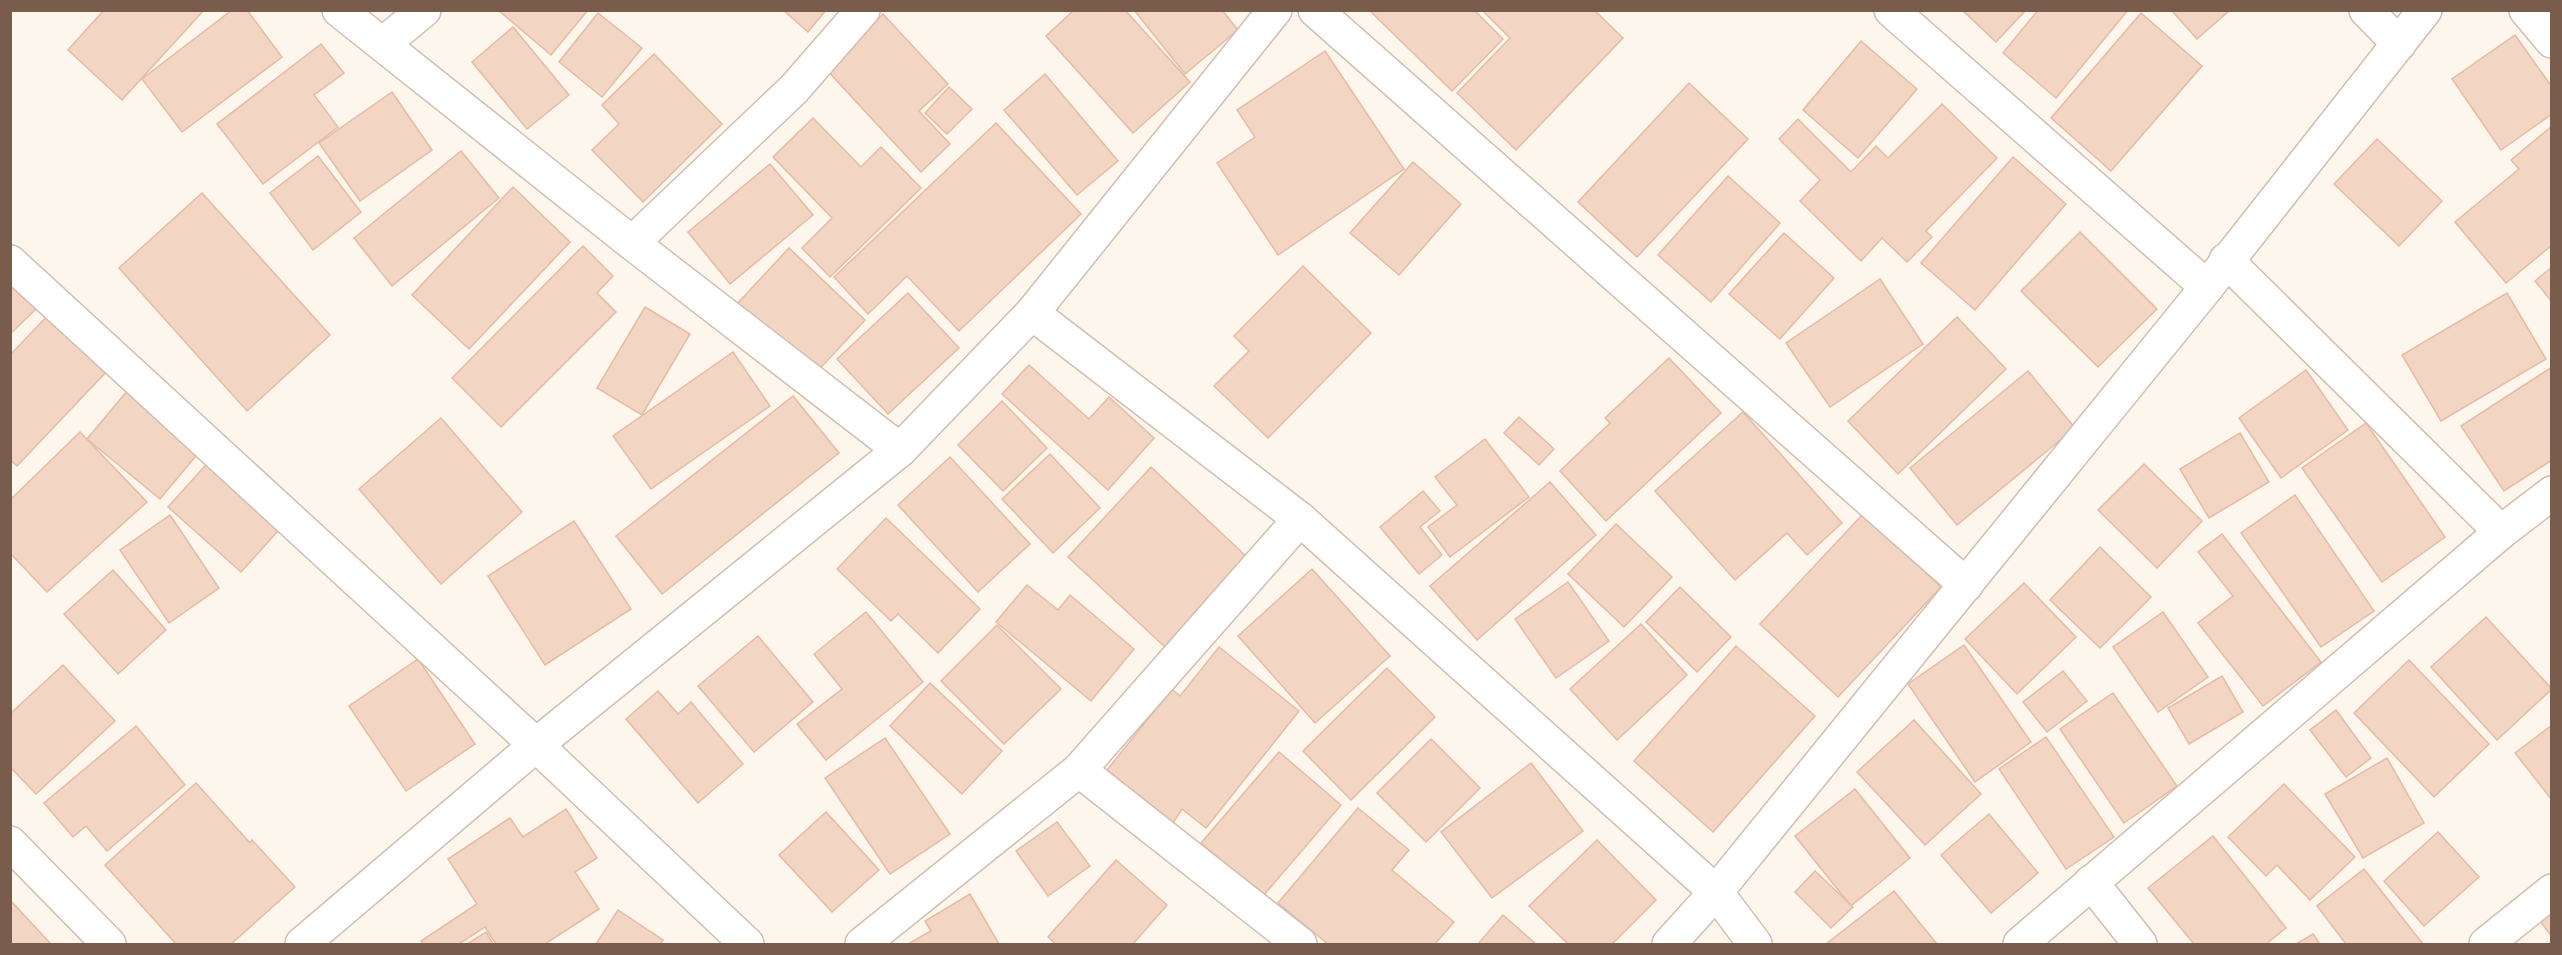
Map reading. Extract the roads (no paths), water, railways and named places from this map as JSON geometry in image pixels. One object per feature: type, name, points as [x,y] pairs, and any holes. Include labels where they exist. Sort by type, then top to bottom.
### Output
[{"type":"street","points":[[339,10],[632,243],[900,450]]},
{"type":"street","points":[[383,44],[424,10]]},
{"type":"street","points":[[632,243],[794,89],[863,10]]},
{"type":"street","points":[[302,945],[536,745],[900,450],[1032,313],[1275,10]]},
{"type":"street","points":[[1315,10],[1966,585]]},
{"type":"street","points":[[1891,10],[2207,286]]},
{"type":"street","points":[[2366,10],[2399,44]]},
{"type":"street","points":[[1669,945],[1716,892],[1966,585],[2207,286],[2425,10]]},
{"type":"street","points":[[2526,10],[2552,41]]},
{"type":"street","points":[[2226,260],[2501,532]]},
{"type":"street","points":[[10,262],[536,745],[747,945]]},
{"type":"street","points":[[1032,313],[1300,519],[1716,892],[1755,945]]},
{"type":"street","points":[[2020,945],[2501,532],[2552,493]]},
{"type":"street","points":[[862,945],[1079,770],[1300,519]]},
{"type":"street","points":[[1079,770],[1300,945]]},
{"type":"street","points":[[10,843],[109,945]]},
{"type":"street","points":[[2091,882],[2140,945]]},
{"type":"street","points":[[2486,945],[2552,891]]}]
